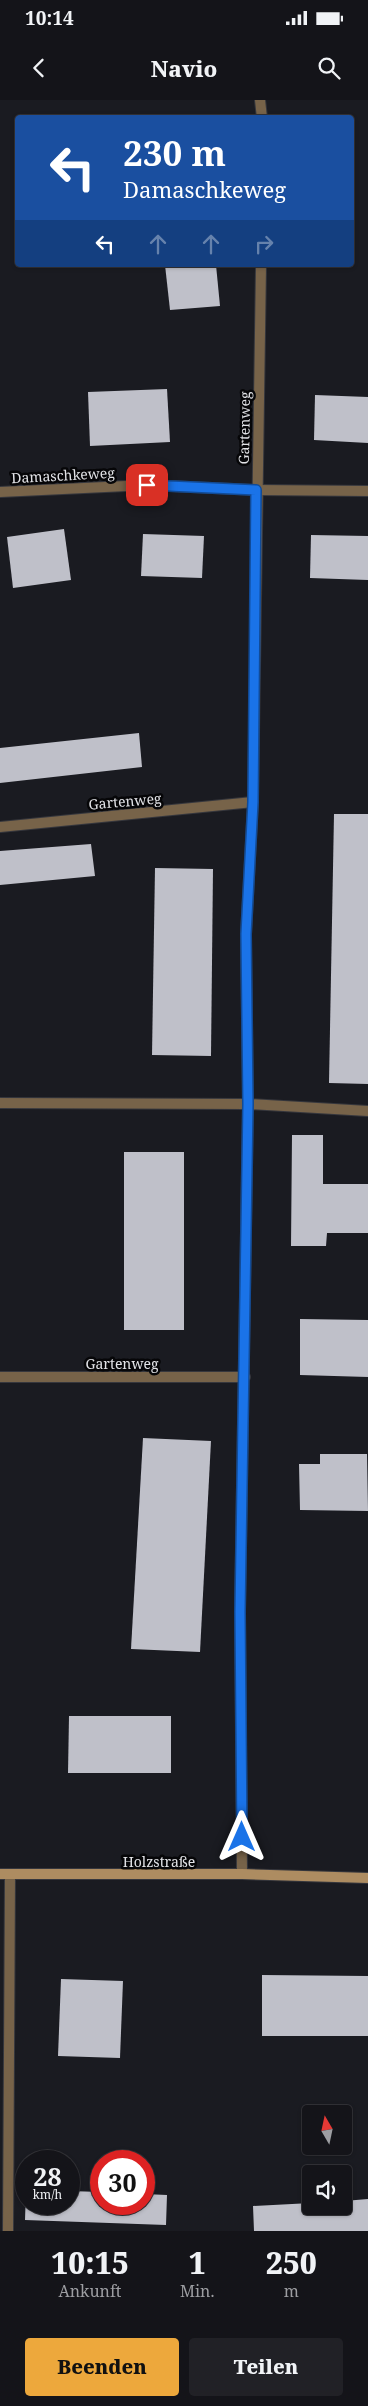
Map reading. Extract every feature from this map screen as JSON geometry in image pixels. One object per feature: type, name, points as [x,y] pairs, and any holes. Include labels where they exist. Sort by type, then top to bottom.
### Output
[{"type":"street","points":[[260,100],[262,115]]},
{"type":"street","name":"Gartenweg","points":[[242,1874],[240,1612],[248,1104],[246,934],[253,802],[256,490],[261,267]]},
{"type":"street","name":"Damaschkeweg","points":[[0,492],[147,485],[256,490],[368,491]]},
{"type":"street","name":"Gartenweg","points":[[0,827],[253,802]]},
{"type":"street","points":[[0,1103],[248,1104],[368,1111]]},
{"type":"street","name":"Gartenweg","points":[[0,1377],[245,1377]]},
{"type":"street","name":"Holzstraße","points":[[8,2231],[5,1875],[242,1874],[368,1878]]},
{"type":"building","points":[[165,267],[216,267],[220,306],[170,310]]},
{"type":"building","points":[[167,389],[170,442],[90,446],[88,392]]},
{"type":"building","points":[[315,395],[368,397],[368,443],[314,440]]},
{"type":"building","points":[[64,529],[71,580],[13,588],[7,537]]},
{"type":"building","points":[[143,534],[204,536],[202,578],[141,576]]},
{"type":"building","points":[[311,535],[368,536],[368,580],[310,578]]},
{"type":"building","points":[[139,733],[142,767],[0,783],[0,748]]},
{"type":"building","points":[[334,814],[368,814],[368,1084],[329,1083]]},
{"type":"building","points":[[91,844],[95,876],[0,885],[0,851]]},
{"type":"building","points":[[155,868],[213,869],[211,1056],[152,1055]]},
{"type":"building","points":[[292,1135],[323,1135],[323,1184],[368,1184],[368,1233],[327,1233],[326,1246],[291,1246]]},
{"type":"building","points":[[124,1152],[184,1152],[184,1330],[124,1330]]},
{"type":"building","points":[[300,1319],[368,1320],[368,1377],[300,1375]]},
{"type":"building","points":[[143,1438],[211,1441],[200,1652],[131,1649]]},
{"type":"building","points":[[320,1454],[367,1454],[368,1511],[300,1510],[299,1464],[320,1464]]},
{"type":"building","points":[[69,1716],[171,1716],[171,1773],[68,1773]]},
{"type":"building","points":[[262,1975],[368,1976],[368,2036],[262,2036]]},
{"type":"building","points":[[61,1979],[123,1981],[120,2058],[58,2056]]},
{"type":"building","points":[[80,2191],[90,2192],[90,2215],[155,2215],[155,2194],[167,2195],[166,2225],[25,2220],[25,2215],[80,2215]]},
{"type":"building","points":[[368,2199],[368,2231],[254,2231],[253,2206],[302,2203],[302,2215],[352,2215],[352,2200]]},
{"type":"route","points":[[147,485],[256,490],[253,802],[246,934],[248,1104],[240,1612],[242,1837]]}]
